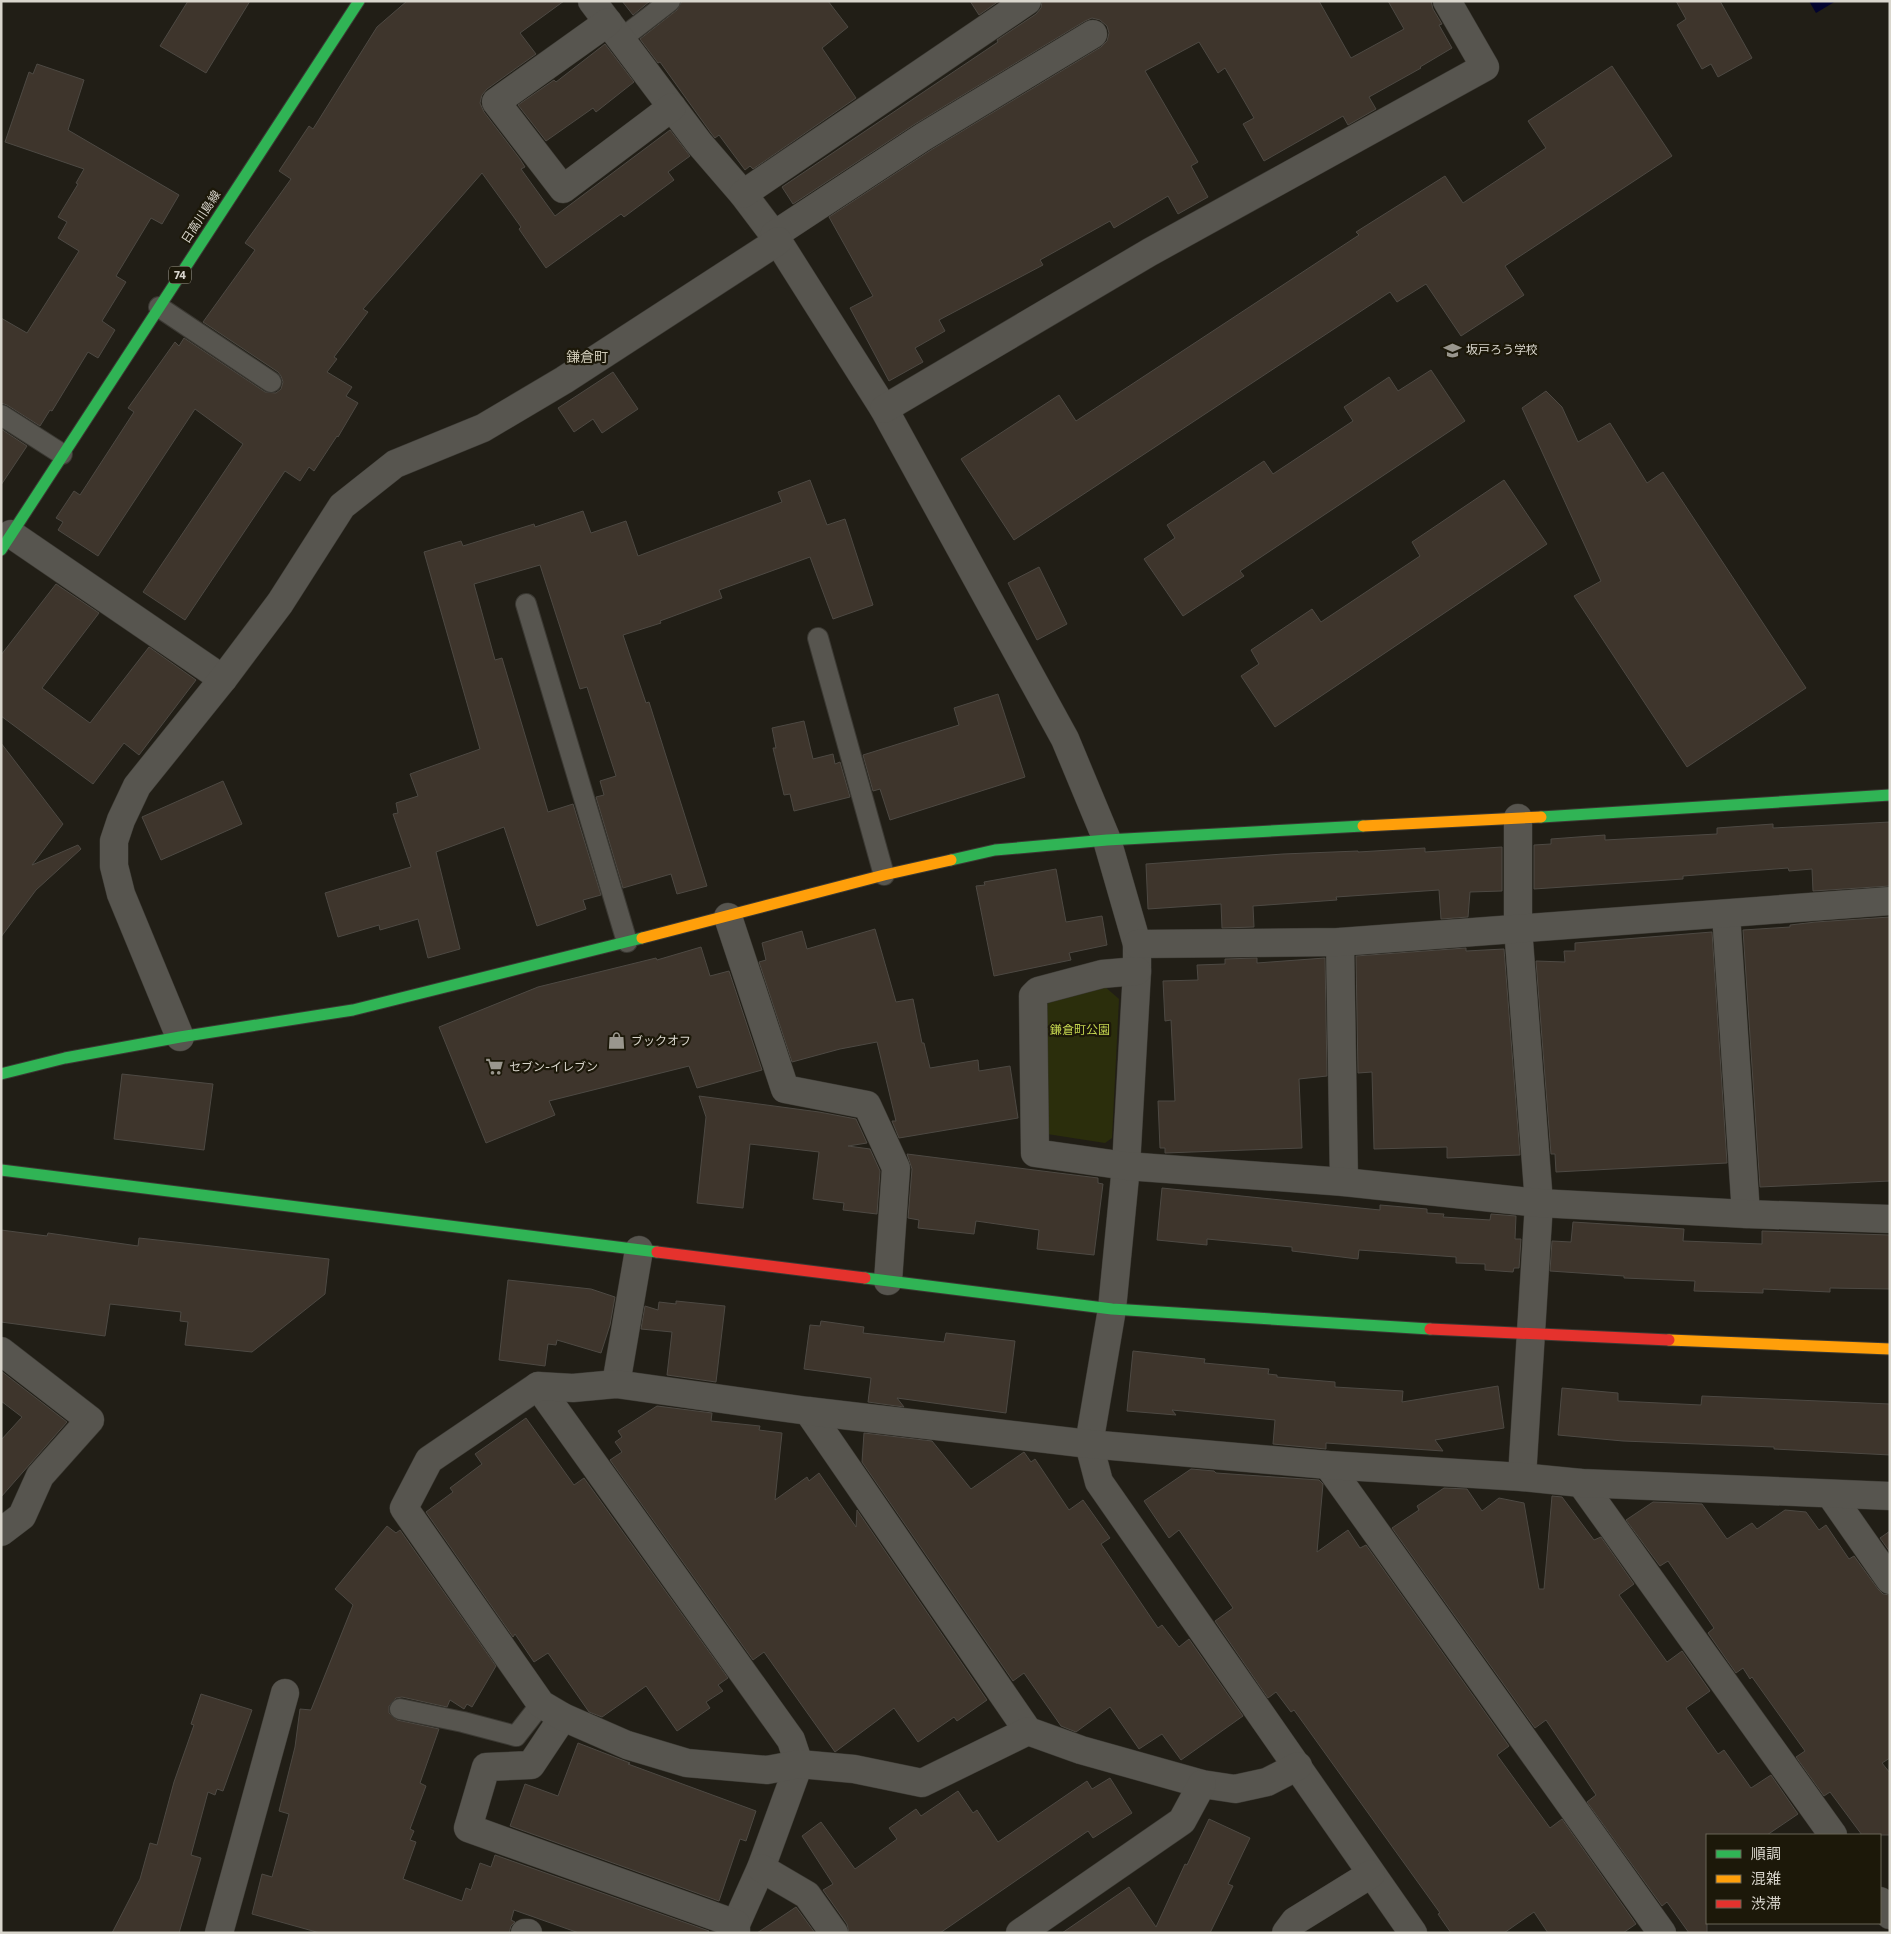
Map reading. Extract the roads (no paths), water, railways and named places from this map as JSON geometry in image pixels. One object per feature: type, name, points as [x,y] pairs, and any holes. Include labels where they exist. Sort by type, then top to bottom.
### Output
[{"type":"street","name":"日高川島線","points":[[6,542],[359,1]]},
{"type":"street","points":[[742,194],[1027,1]]},
{"type":"street","points":[[884,410],[1150,252],[1485,67],[1447,1]]},
{"type":"street","points":[[672,107],[563,189],[496,102],[607,21],[672,107],[699,143],[776,238],[884,410],[1065,739],[1107,840],[1137,944],[1126,1166],[1112,1309],[1089,1444],[1099,1482],[1413,1933]]},
{"type":"street","points":[[180,1036],[121,894],[114,866],[114,841],[121,820],[137,786],[223,678],[280,602],[342,506],[395,464],[483,428],[564,380],[923,137],[1093,34]]},
{"type":"street","points":[[6,542],[223,678]]},
{"type":"street","points":[[1,1074],[65,1058],[180,1036],[353,1010],[728,917],[884,875],[995,850],[1107,840],[1518,818],[1890,795]]},
{"type":"street","points":[[1518,818],[1518,928],[1539,1203],[1522,1477]]},
{"type":"street","points":[[1137,944],[1340,942],[1890,901]]},
{"type":"street","points":[[1726,914],[1746,1214]]},
{"type":"street","points":[[728,917],[786,1089],[867,1105],[896,1168],[888,1281]]},
{"type":"street","points":[[1340,942],[1344,1182]]},
{"type":"street","points":[[1137,971],[1102,974],[1038,991],[1033,996],[1035,1153],[1126,1166],[1344,1182],[1539,1203],[1746,1214],[1890,1219]]},
{"type":"street","points":[[1,1170],[1112,1309],[1532,1335],[1890,1349]]},
{"type":"street","points":[[616,1384],[639,1250]]},
{"type":"street","points":[[1,1351],[90,1420],[40,1476],[22,1516],[1,1532]]},
{"type":"street","points":[[1028,1731],[922,1784],[854,1769],[799,1764],[767,1770],[687,1763],[627,1745],[552,1710],[404,1508],[429,1460],[538,1386],[573,1388],[616,1384],[808,1411],[1089,1444],[1328,1465],[1522,1477],[1582,1484],[1890,1496]]},
{"type":"street","points":[[538,1386],[791,1740],[799,1764],[761,1868],[736,1928],[468,1828],[486,1767],[531,1765],[552,1710]]},
{"type":"street","points":[[808,1411],[1028,1731],[1081,1750],[1202,1784],[1235,1789],[1267,1782],[1298,1766]]},
{"type":"street","points":[[1328,1465],[1662,1933]]},
{"type":"street","points":[[1582,1484],[1832,1834]]},
{"type":"street","points":[[1830,1494],[1890,1580]]},
{"type":"street","points":[[219,1933],[285,1693]]},
{"type":"street","points":[[1020,1933],[1182,1821],[1202,1784]]},
{"type":"street","points":[[761,1868],[807,1895],[834,1933]]},
{"type":"street","points":[[1286,1933],[1295,1921],[1371,1874]]},
{"type":"street","points":[[1881,1902],[1890,1915]]},
{"type":"lane","points":[[607,21],[670,1]]},
{"type":"lane","points":[[159,307],[271,382]]},
{"type":"lane","points":[[1,415],[62,454]]},
{"type":"lane","points":[[526,604],[627,942]]},
{"type":"lane","points":[[818,638],[884,875]]},
{"type":"lane","points":[[400,1709],[516,1736],[552,1710]]},
{"type":"place","name":"坂戸ろう学校","points":[[1452,350]]},
{"type":"place","name":"ブックオフ","points":[[617,1041]]},
{"type":"place","name":"セブン-イレブン","points":[[495,1067]]},
{"type":"district","name":"鎌倉町","points":[[587,357]]},
{"type":"park label","name":"鎌倉町公園","points":[[1080,1030]]}]
